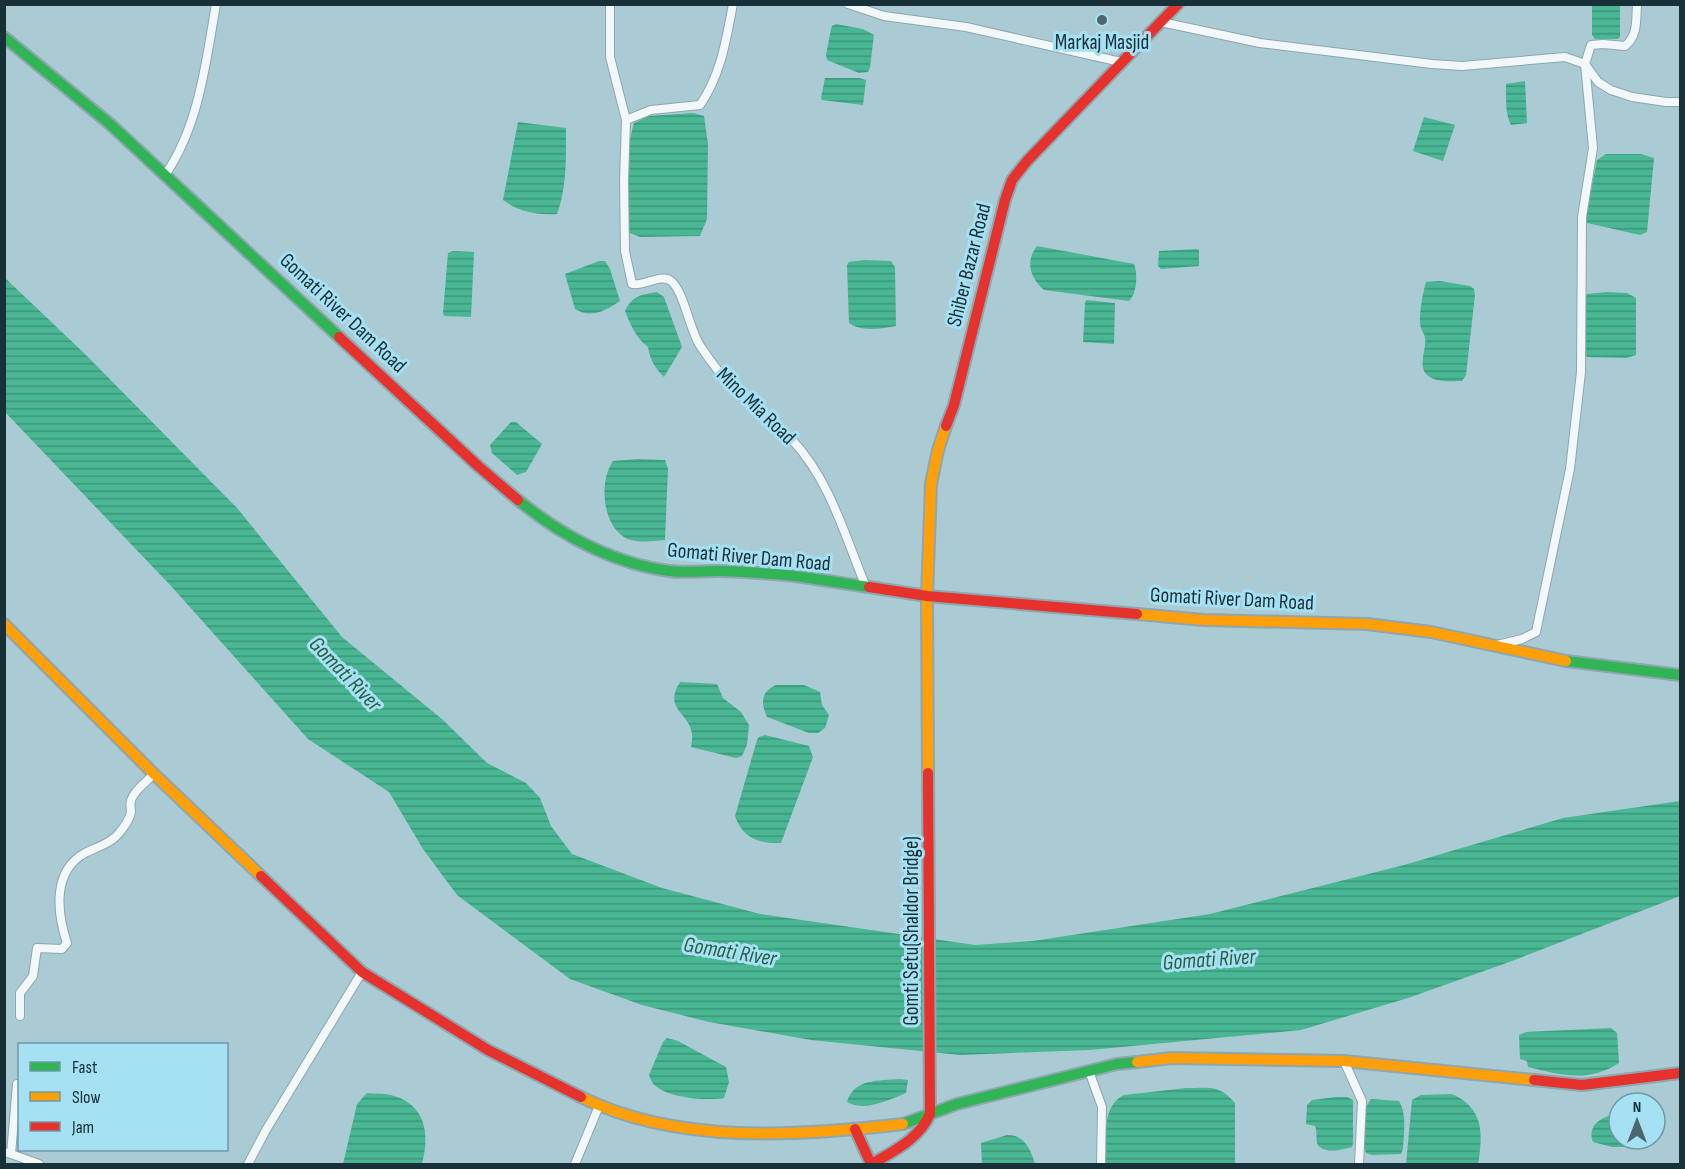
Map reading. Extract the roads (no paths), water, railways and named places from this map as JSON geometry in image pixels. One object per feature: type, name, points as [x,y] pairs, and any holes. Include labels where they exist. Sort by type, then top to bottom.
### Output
[{"type":"street","points":[[165,175],[184,144],[197,102],[216,4]]},
{"type":"street","name":"Mino Mia Road","points":[[610,4],[610,57],[626,120],[625,251],[632,284],[638,285],[666,279],[672,281],[699,344],[714,366],[736,390],[793,441],[813,467],[840,519],[866,587]]},
{"type":"street","points":[[626,120],[651,110],[700,105],[711,89],[724,53],[733,4]]},
{"type":"street","points":[[848,4],[884,16],[966,27],[1121,62]]},
{"type":"street","name":"Shiber Bazar Road","points":[[929,765],[927,596],[930,501],[934,468],[954,405],[1008,190],[1012,180],[1027,161],[1178,4]]},
{"type":"street","points":[[1493,646],[1522,639],[1536,632],[1570,469],[1581,372],[1582,218],[1593,148],[1585,64],[1591,45],[1625,46],[1630,42],[1635,33],[1637,4]]},
{"type":"street","points":[[1161,22],[1260,43],[1432,64],[1462,66],[1565,57],[1585,64],[1598,82],[1611,90],[1632,97],[1680,102]]},
{"type":"street","name":"Gomati River Dam Road","points":[[4,37],[110,124],[478,466],[561,532],[613,557],[671,571],[778,574],[927,596],[1204,620],[1367,624],[1431,632],[1591,665],[1680,675]]},
{"type":"street","points":[[4,624],[154,774],[362,972],[488,1050],[599,1106],[663,1125],[752,1134],[855,1129],[909,1123],[957,1104],[1117,1064],[1172,1058],[1344,1061],[1582,1085],[1680,1073]]},
{"type":"street","name":"Gomti Setu(Shaldor Bridge)","points":[[929,765],[930,1114]]},
{"type":"street","points":[[20,1016],[20,993],[33,976],[37,948],[62,949],[67,943],[58,907],[67,868],[82,855],[106,844],[119,833],[130,813],[132,798],[154,774]]},
{"type":"street","points":[[248,1164],[272,1120],[362,972]]},
{"type":"street","points":[[1344,1061],[1362,1101],[1359,1164]]},
{"type":"street","points":[[1089,1071],[1102,1107],[1101,1164]]},
{"type":"street","points":[[17,1084],[8,1153],[39,1164]]},
{"type":"street","points":[[575,1164],[599,1106]]},
{"type":"street","points":[[855,1129],[871,1164],[915,1137],[923,1129],[930,1114]]},
{"type":"water","points":[[1592,5],[1620,5],[1620,37],[1618,39],[1595,39],[1592,35]]},
{"type":"water","points":[[836,24],[863,29],[874,35],[868,72],[859,73],[827,60],[831,29]]},
{"type":"water","points":[[825,78],[866,80],[863,105],[822,100]]},
{"type":"water","points":[[1525,81],[1527,123],[1511,125],[1507,111],[1506,84]]},
{"type":"water","points":[[693,113],[704,116],[708,144],[707,219],[700,236],[640,237],[627,232],[627,163],[634,123],[649,116]]},
{"type":"water","points":[[1424,117],[1455,125],[1443,161],[1413,151]]},
{"type":"water","points":[[518,122],[566,128],[564,183],[557,214],[528,212],[503,200]]},
{"type":"water","points":[[1606,154],[1641,154],[1654,158],[1647,232],[1640,235],[1587,223],[1586,216],[1597,160]]},
{"type":"water","points":[[1037,246],[1134,264],[1136,283],[1132,298],[1129,301],[1044,290],[1032,275],[1030,263]]},
{"type":"water","points":[[1199,250],[1199,266],[1161,269],[1158,266],[1159,251]]},
{"type":"water","points":[[453,251],[474,252],[471,317],[444,316],[443,313],[448,253]]},
{"type":"water","points":[[599,261],[605,261],[610,269],[620,301],[592,314],[581,312],[575,309],[565,274]]},
{"type":"water","points":[[891,261],[895,267],[896,326],[865,329],[849,323],[847,265],[849,262]]},
{"type":"water","name":"Gomati River","points":[[4,277],[86,355],[237,508],[342,637],[443,720],[487,763],[526,783],[540,798],[551,826],[572,854],[662,888],[760,914],[975,945],[1033,941],[1210,914],[1404,865],[1563,818],[1680,801],[1680,896],[1512,961],[1408,998],[1301,1030],[1090,1050],[960,1055],[811,1040],[709,1022],[642,1005],[570,979],[457,895],[423,849],[389,792],[308,739],[171,586],[5,412]]},
{"type":"water","points":[[1440,281],[1470,286],[1474,289],[1466,375],[1462,381],[1434,379],[1426,374],[1423,366],[1425,337],[1421,328],[1421,305],[1426,282]]},
{"type":"water","points":[[657,292],[664,297],[682,347],[664,377],[653,364],[648,347],[634,331],[625,311],[634,299]]},
{"type":"water","points":[[1627,293],[1636,298],[1636,355],[1626,358],[1587,357],[1585,353],[1585,298],[1587,294]]},
{"type":"water","points":[[1086,300],[1115,303],[1114,344],[1083,342]]},
{"type":"water","points":[[511,422],[516,422],[542,444],[526,472],[517,475],[492,453],[490,445]]},
{"type":"water","points":[[665,460],[668,469],[665,540],[644,542],[628,539],[617,531],[607,512],[606,479],[613,461]]},
{"type":"water","points":[[680,682],[717,684],[723,698],[741,712],[749,725],[747,745],[742,756],[736,758],[691,747],[690,727],[675,701],[675,693]]},
{"type":"water","points":[[776,685],[804,685],[820,692],[822,705],[829,715],[825,728],[818,733],[809,733],[767,717],[763,699],[767,691]]},
{"type":"water","points":[[765,735],[809,746],[813,757],[781,843],[759,841],[753,838],[742,830],[735,816],[757,740]]},
{"type":"water","points":[[1611,1028],[1617,1033],[1619,1063],[1608,1069],[1585,1075],[1563,1075],[1528,1067],[1527,1061],[1520,1059],[1519,1035],[1526,1032]]},
{"type":"water","points":[[667,1038],[678,1041],[726,1067],[729,1082],[724,1098],[699,1099],[680,1096],[663,1091],[654,1085],[649,1075],[663,1042]]},
{"type":"water","points":[[908,1080],[906,1093],[885,1102],[869,1105],[861,1106],[847,1102],[850,1094],[861,1085],[868,1082]]},
{"type":"water","points":[[1186,1088],[1213,1088],[1224,1093],[1235,1103],[1235,1164],[1105,1164],[1106,1125],[1111,1107],[1117,1100],[1124,1095]]},
{"type":"water","points":[[367,1093],[388,1094],[412,1105],[423,1122],[425,1131],[422,1164],[343,1164],[357,1104]]},
{"type":"water","points":[[1452,1094],[1463,1100],[1476,1114],[1481,1142],[1478,1164],[1406,1164],[1412,1100],[1421,1095]]},
{"type":"water","points":[[1347,1097],[1353,1100],[1353,1143],[1352,1147],[1325,1150],[1318,1145],[1315,1126],[1306,1124],[1307,1105],[1312,1100]]},
{"type":"water","points":[[1371,1099],[1399,1101],[1402,1106],[1404,1124],[1401,1154],[1372,1155],[1366,1153],[1364,1147],[1366,1107]]},
{"type":"water","points":[[1607,1116],[1607,1146],[1593,1142],[1594,1125]]},
{"type":"water","points":[[1007,1135],[1018,1137],[1026,1144],[1035,1164],[982,1164],[981,1143]]},
{"type":"place","name":"Markaj Masjid","points":[[1102,20]]}]
